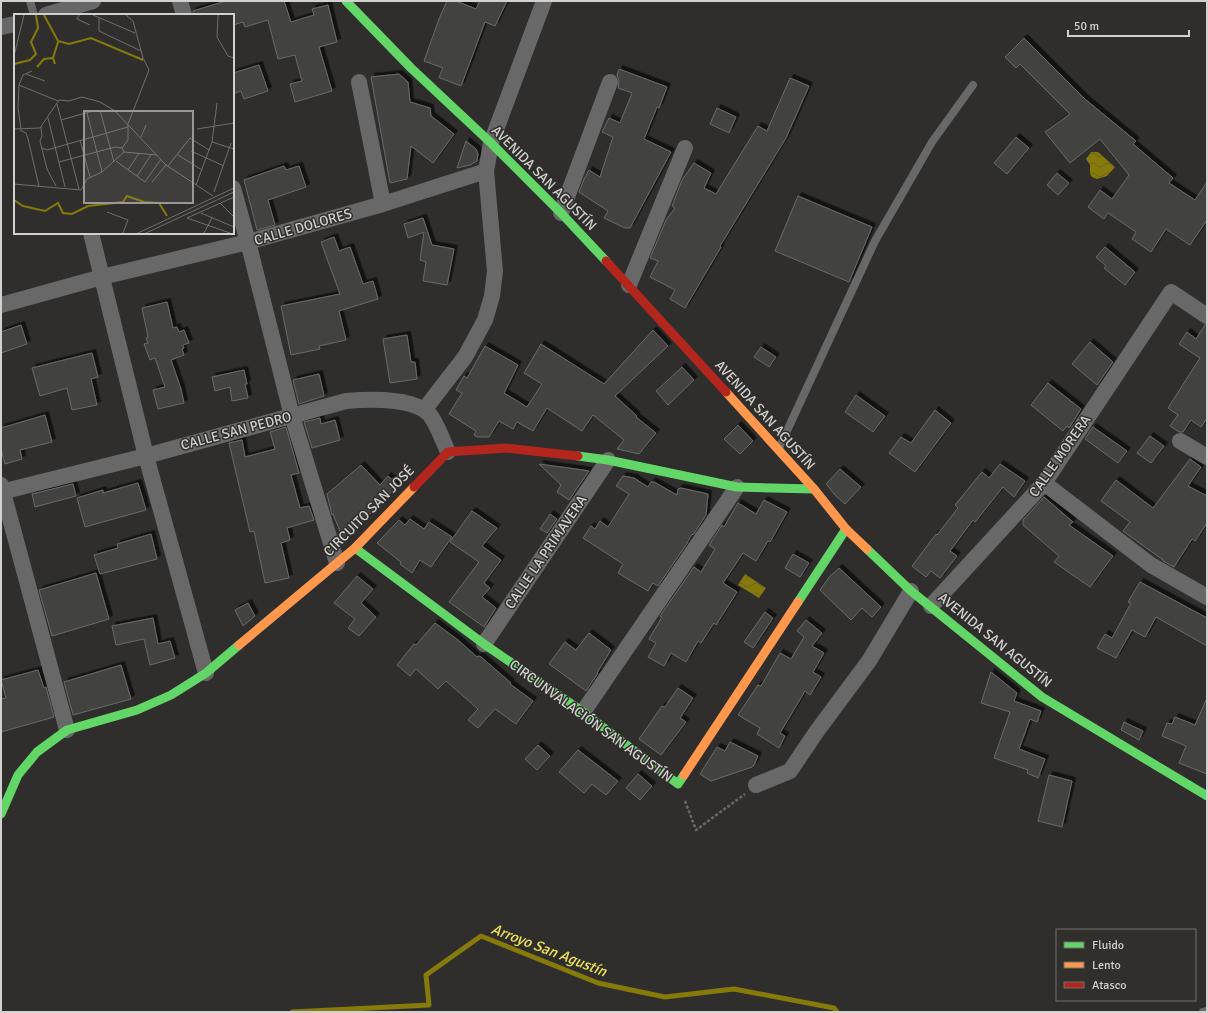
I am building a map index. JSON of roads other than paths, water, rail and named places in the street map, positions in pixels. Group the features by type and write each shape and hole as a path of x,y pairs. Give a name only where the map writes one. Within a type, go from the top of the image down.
{"street":[{"path":"49,14 93,1"},
{"path":"180,1 184,14"},
{"name":"AVENIDA SAN AGUSTÍN","path":"346,1 411,68 491,143 561,213 629,285 814,489 846,529 911,591 1042,696 1207,796"},
{"path":"544,1 491,143 486,171 495,272 492,296 485,320 465,356 424,410 431,417 448,452 506,448 608,460 737,487 814,489"},
{"path":"1,27 14,24"},
{"path":"358,82 383,204"},
{"path":"561,213 610,82"},
{"path":"629,285 684,148"},
{"name":"CALLE DOLORES","path":"1,305 102,277 248,242 383,204 486,171"},
{"path":"234,192 292,416 336,563"},
{"path":"91,234 146,456 206,673"},
{"name":"CALLE MORERA","path":"931,606 1044,484 1171,292 1207,316"},
{"name":"CALLE SAN PEDRO","path":"2,490 146,456 346,401 370,399 408,404 424,410"},
{"path":"1180,441 1207,457"},
{"name":"CIRCUITO SAN JOSÉ","path":"1,814 18,775 37,752 67,730 137,710 171,695 206,673 355,548 448,452"},
{"name":"CALLE LA PRIMAVERA","path":"484,644 608,460"},
{"path":"1044,484 1151,565 1207,597"},
{"path":"583,712 737,487"},
{"path":"2,490 67,730"},
{"name":"CIRCUNVALACIÓN SAN AGUSTÍN","path":"355,548 484,644 583,712 678,784 846,529"},
{"path":"756,785 790,771 817,731 869,661 911,591"}],"lane":[{"path":"30,1 34,14"},
{"path":"778,451 875,241 932,142 973,85"},
{"path":"1203,1012 1207,1011"}],"water":[{"path":"1091,152 1098,152 1115,167 1107,176 1097,179 1092,177 1090,174 1090,165 1086,159"},
{"path":"745,574 766,588 759,598 738,585"}],"waterway":[{"name":"Arroyo San Agustín","path":"292,1012 429,1005 426,975 481,936 598,983 665,997 734,989 834,1008 837,1012"}]}
